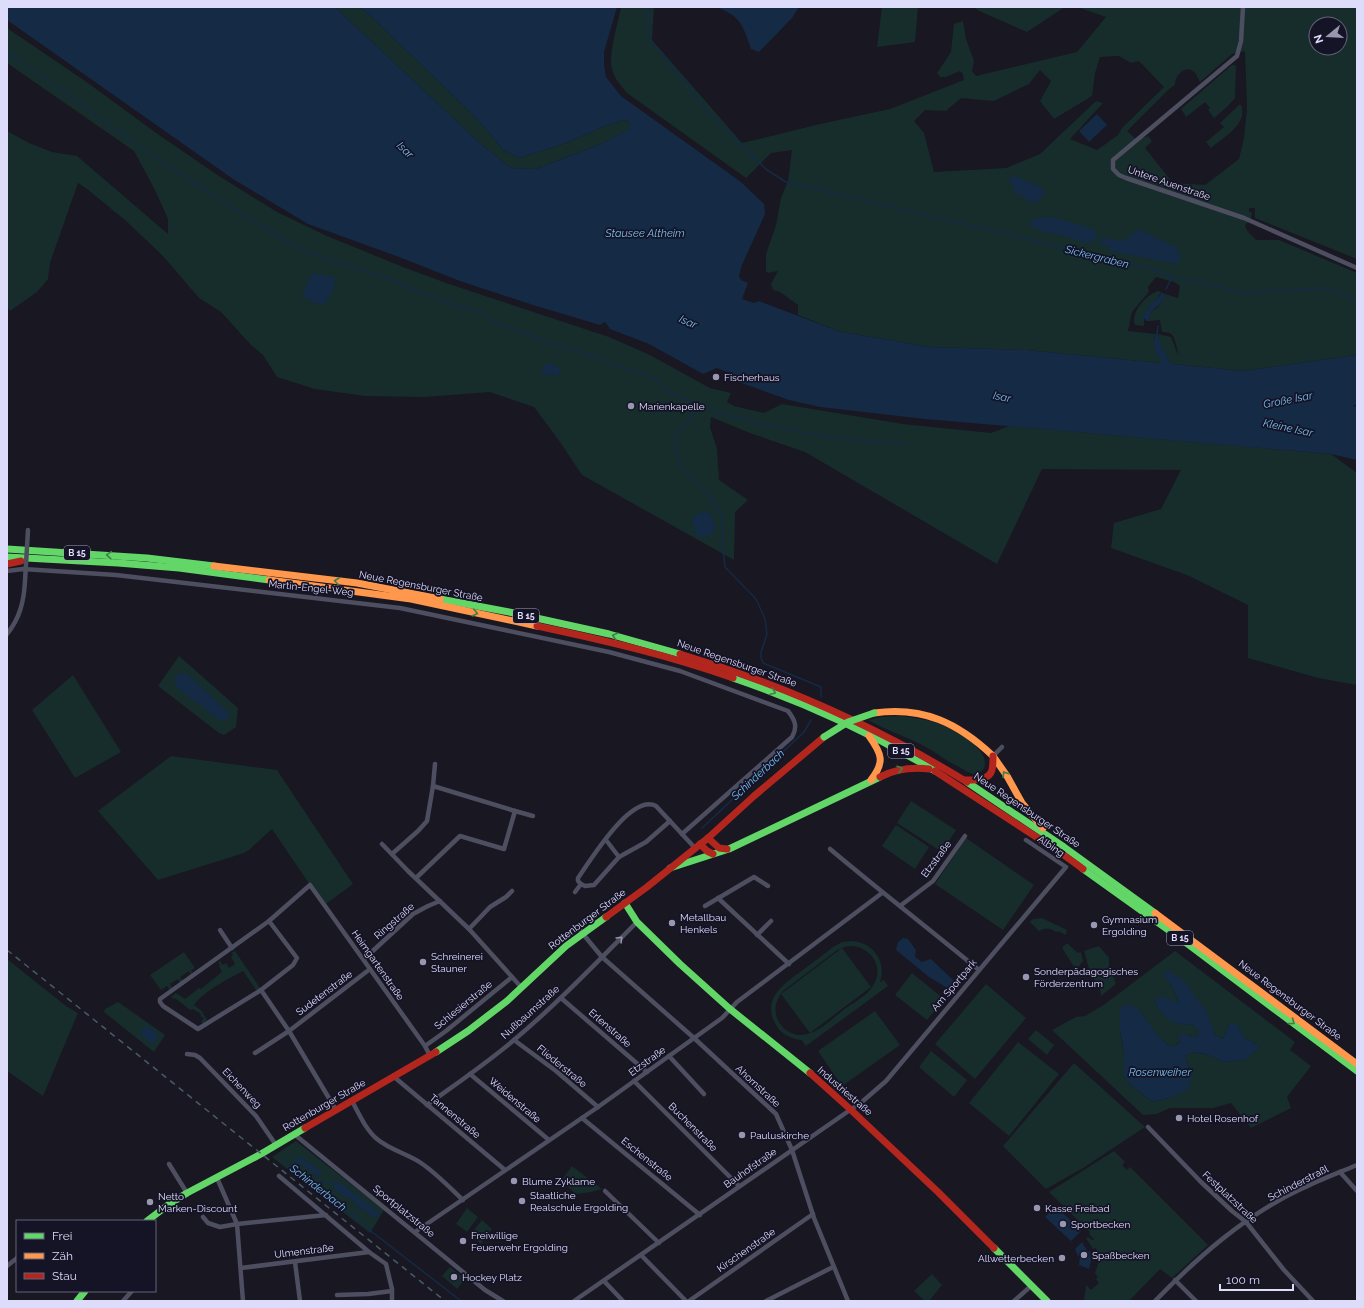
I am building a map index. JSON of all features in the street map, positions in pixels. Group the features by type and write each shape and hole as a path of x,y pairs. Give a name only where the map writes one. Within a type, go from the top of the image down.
{"main road":[{"name":"Neue Regensburger Straße","path":"7,549 148,558 357,583 509,612 609,634 709,662 783,689 887,737 963,780 1053,839 1188,937 1357,1064"},
{"name":"B 15","path":"7,557 179,568 411,599 609,641 680,660 773,692 867,734 934,770 1068,857 1185,942 1357,1072"},
{"path":"7,564 33,558"},
{"name":"Rottenburger Straße","path":"148,1220 187,1193 276,1145 430,1056 487,1017 566,946 580,931 625,903 670,868 708,838 754,796 824,737 848,722 874,713 899,710 938,719 966,734 993,756 1007,776 1022,803 1053,839"},
{"path":"867,734 879,750 881,760 878,772 869,782"},
{"path":"963,780 981,780 985,778 992,770 993,756"},
{"path":"670,868 729,849 891,772 914,766 934,770"},
{"path":"708,838 719,848 729,849"},
{"path":"697,846 714,854"},
{"name":"Industriestraße","path":"625,903 637,922 680,964 730,1009 819,1081 850,1109 938,1192 1047,1301"},
{"path":"77,1301 83,1292"}],"street":[{"name":"Untere Auenstraße","path":"1243,7 1241,41 1237,56 1113,160 1113,169 1119,175 1126,178 1244,218 1357,268"},
{"path":"7,634 20,612 23,602 28,530"},
{"name":"Martin-Engel-Weg","path":"7,571 23,569 116,575 400,608 609,652 680,671 788,711 796,724 792,737 682,834"},
{"path":"993,756 1002,747"},
{"path":"392,854 427,821 435,764"},
{"path":"433,786 534,816"},
{"path":"670,821 646,842 619,857 594,884 584,886 578,881 578,878 606,840 630,812 646,804 656,806 670,821 682,834 697,846"},
{"path":"416,878 460,836 504,849 515,811"},
{"name":"Etzstraße","path":"900,906 933,881 965,836"},
{"path":"606,840 619,857"},
{"name":"Albing","path":"1026,840 1066,868"},
{"path":"382,844 440,901 446,905 521,987"},
{"path":"830,849 882,893 979,970"},
{"name":"Am Sportpark","path":"850,1109 863,1101 886,1081 1066,868"},
{"path":"705,906 754,877 768,886"},
{"path":"576,892 581,884"},
{"name":"Heimgartenstraße","path":"269,921 310,885 425,1046 430,1056"},
{"path":"469,929 490,907 506,897 512,891"},
{"name":"Etzstraße","path":"415,1232 598,1107 722,1018 737,1002 882,893"},
{"path":"718,898 788,964"},
{"name":"Ringstraße","path":"364,960 413,914 440,901"},
{"path":"269,921 297,958 293,965 261,990 198,1029 163,1006 160,999 232,948 269,921"},
{"path":"757,935 771,921"},
{"name":"Nußbaumstraße","path":"426,1105 470,1074 514,1040 561,998 637,922"},
{"path":"220,930 232,948"},
{"name":"Ahornstraße","path":"580,931 602,957 694,1038 776,1114 792,1150 813,1214 848,1301"},
{"name":"Sudetenstraße","path":"255,1054 289,1031 370,969"},
{"name":"Schlesierstraße","path":"425,1046 446,1031 512,977"},
{"path":"261,990 289,1031 336,1110"},
{"name":"Erlenstraße","path":"561,998 647,1072"},
{"name":"Fliederstraße","path":"514,1040 556,1071 598,1107"},
{"name":"Eichenweg","path":"187,1054 196,1055 205,1063 256,1116 276,1145"},
{"path":"669,1056 704,1094"},
{"name":"Weidenstraße","path":"470,1074 549,1140"},
{"name":"Tannenstraße","path":"393,1076 505,1170"},
{"name":"Buchenstraße","path":"634,1081 739,1186"},
{"path":"352,1101 369,1131 378,1140 387,1146 407,1154 423,1164 463,1200"},
{"name":"Bauhofstraße","path":"574,1301 700,1215 850,1109"},
{"name":"Eschenstraße","path":"582,1118 700,1215"},
{"name":"Festplatzstraße","path":"1148,1127 1201,1182 1246,1222 1284,1270 1313,1301"},
{"name":"Sportplatzstraße","path":"294,1134 485,1290 503,1301"},
{"path":"170,1164 187,1193"},
{"name":"Schinderstraßl","path":"1155,1301 1210,1248 1246,1222 1300,1190 1357,1165"},
{"path":"1340,1172 1357,1191"},
{"path":"279,1176 369,1252 386,1264 392,1291 392,1301"},
{"path":"217,1178 237,1224 243,1301"},
{"path":"605,1191 659,1243"},
{"name":"Kirschenstraße","path":"688,1301 813,1214"},
{"path":"203,1217 208,1223 220,1227 326,1215"},
{"name":"Ulmenstraße","path":"241,1268 369,1252"},
{"path":"641,1255 688,1301"},
{"path":"7,1266 16,1259"},
{"path":"295,1262 300,1301"},
{"path":"766,1301 834,1267"},
{"path":"1176,1280 1196,1301"},
{"path":"604,1281 623,1301"},
{"path":"1014,1301 1031,1286"},
{"path":"337,1295 368,1294 392,1291"},
{"path":"123,1301 131,1292"}],"green space":[{"path":"335,7 360,7 472,114 503,150 519,158 566,143 605,126 625,120 629,122 631,129 601,144 536,169 511,168 482,145"},
{"path":"621,7 654,7 652,40 742,143 890,109 964,80 963,74 960,71 946,77 940,77 937,73 951,52 954,24 963,21 966,39 974,61 972,71 976,76 1077,52 1106,17 1077,7 1357,7 1357,259 1255,218 1255,208 1249,208 1249,212 1252,212 1251,218 1245,226 1248,232 1256,240 1279,240 1357,273 1357,355 1244,371 1172,364 1165,355 1159,342 1158,334 1171,337 1178,355 1173,337 1169,333 1162,332 1160,320 1149,321 1151,312 1158,307 1165,294 1178,298 1180,286 1174,282 1156,277 1148,287 1148,293 1132,312 1128,331 1156,334 1154,340 1155,350 1161,358 1161,363 1026,350 928,347 841,332 798,315 798,305 780,292 773,290 771,284 778,271 768,273 766,271 766,254 776,225 781,198 788,181 792,150 771,153 746,178 627,93 614,76 611,63 612,47","holes":["1245,51 1247,109 1244,138 1239,159 1205,185 1173,183 1145,148 1152,141 1148,136 1137,140 1127,131 1169,89 1175,85 1175,81 1179,74 1188,69 1192,70 1200,82 1232,54","1119,56 1131,63 1139,61 1164,87 1122,128 1118,135 1097,150 1070,139 1103,103 1096,101 1040,154 1006,168 934,172 924,133 914,121 925,110 946,111 961,98 994,101 1029,84 1040,70 1051,81 1040,101 1054,119 1092,96 1095,73 1100,57"]},
{"path":"882,7 918,7 915,42 877,47"},
{"path":"975,7 1065,7 1027,32 977,10"},
{"path":"7,28 88,83 159,135 219,176 277,212 327,236 403,267 449,284 609,337 648,354 710,388 731,393 727,402 734,406 764,413 782,404 903,424 991,433 1009,426 1331,454 1357,473 1357,685 1318,678 1248,658 1248,605 1187,575 1111,548 1114,523 1161,509 1181,470 1042,469 997,564 805,452 750,433 711,417 710,427 717,449 719,480 748,500 735,512 734,560 582,475 534,407 490,392 425,397 365,396 315,389 277,377 263,355 251,345 221,312 199,298 163,256 125,220 78,183 50,263 48,279 37,292 10,311 7,307 7,131 29,143 52,152 77,156 168,234 168,219 154,188 134,151 7,63"},
{"path":"1232,65 1235,65 1236,67 1235,98 1228,106 1214,118 1208,110 1210,108 1205,102 1186,117 1181,109"},
{"path":"1239,105 1241,105 1242,112 1238,124 1234,130 1211,148 1206,142 1224,127 1220,123"},
{"path":"1158,291 1163,293 1159,295 1143,320 1144,326 1135,325 1135,315 1140,305 1149,296"},
{"path":"179,656 238,708 236,727 224,735 219,733 158,686"},
{"path":"73,675 121,752 75,778 32,710"},
{"path":"901,716 922,719 942,725 960,734 982,753 985,762 984,768 977,774 969,772 923,745 868,720 881,717"},
{"path":"171,756 277,770 353,884 326,904 310,885 272,829 244,853 158,880 98,811"},
{"path":"911,801 956,830 942,852 897,823"},
{"path":"896,825 929,847 915,869 882,846"},
{"path":"966,838 1034,885 1003,930 935,884"},
{"path":"1042,918 1067,930 1066,935 1050,929 1039,931 1030,922 1033,919"},
{"path":"842,942 859,942 872,949 880,960 882,967 880,982 884,980 888,986 806,1046 802,1040 786,1035 777,1027 772,1014 771,1005 778,991 790,979","holes":["853,946 870,954 876,965 877,978 872,988 862,997 813,1032 798,1035 783,1028 776,1016 777,1001 783,991 836,951 844,947"]},
{"path":"1067,943 1078,953 1081,952 1083,961 1076,970 1062,948"},
{"path":"1099,946 1109,958 1109,966 1116,984 1101,996 1099,983 1096,983 1090,972 1084,951"},
{"path":"842,948 871,987 810,1033 781,994"},
{"path":"235,951 260,988 256,990 243,971 217,986 204,995 194,1005 202,1011 207,1020 203,1023 201,1022 204,1018 200,1016 201,1014 193,1009 190,1010 175,998 174,999 171,997 176,993 185,999 199,988 201,989 222,972 218,962 220,961 223,965 226,963 229,968 235,964 231,957 233,955 231,953"},
{"path":"1175,951 1295,1042 1290,1050 1311,1066 1287,1097 1291,1108 1251,1128 1231,1103 1213,1108 1170,1108 1157,1114 1143,1115 1052,1030 1076,1017 1085,1016 1105,1004","holes":["1167,979 1210,1023 1215,1034 1223,1039 1229,1024 1244,1037 1260,1047 1243,1060 1223,1062 1209,1055 1194,1052 1185,1056 1192,1077 1172,1097 1153,1102 1132,1086 1124,1076 1124,1054 1120,1030 1142,1014 1159,1038 1173,1047 1188,1035 1196,1037 1199,1034 1199,1031 1192,1025 1185,1025 1168,1018 1157,1005 1154,999 1179,1003"]},
{"path":"184,952 195,968 191,970 193,974 191,975 189,971 180,977 183,981 181,983 178,979 170,984 172,988 170,990 167,986 161,990 150,975"},
{"path":"7,959 66,1006 78,1013 43,1096 7,1071"},
{"path":"912,973 944,999 927,1020 895,995"},
{"path":"986,984 1026,1018 975,1079 935,1044"},
{"path":"118,1002 165,1035 154,1052 104,1012 105,1009"},
{"path":"875,1011 900,1045 842,1086 818,1051"},
{"path":"1036,1030 1054,1045 1047,1055 1028,1039"},
{"path":"1018,1042 1059,1074 1009,1136 969,1103"},
{"path":"931,1051 967,1080 954,1097 919,1067"},
{"path":"1074,1063 1145,1127 1083,1168 1046,1189 1003,1146"},
{"path":"296,1141 384,1210 370,1233 272,1157"},
{"path":"1114,1151 1125,1162 1122,1165 1127,1170 1130,1167 1208,1245 1172,1278 1160,1269 1129,1301 1084,1301 1086,1285 1091,1290 1099,1283 1096,1279 1098,1277 1095,1273 1100,1258 1096,1248 1093,1249 1086,1238 1088,1237 1092,1240 1094,1239 1089,1234 1090,1232 1049,1192"},
{"path":"572,1166 602,1189 576,1194 561,1181"},
{"path":"467,1208 478,1217 467,1232 456,1224"},
{"path":"482,1220 492,1229 481,1244 470,1235"},
{"name":"Hockey Platz","path":"450,1267 465,1279 457,1289 442,1276"},
{"path":"932,1274 942,1285 929,1301 925,1301 914,1291"}],"water":[{"name":"Stausee Altheim","path":"7,7 335,7 482,145 511,168 536,169 601,144 630,129 629,122 625,120 605,126 566,143 519,158 503,150 472,114 360,7 617,7 604,52 606,77 621,96 741,182 764,204 765,214 742,265 739,276 741,280 748,283 742,299 754,303 759,301 841,332 928,347 1026,350 1161,363 1161,358 1155,353 1154,348 1154,338 1156,334 1158,334 1162,348 1172,364 1244,371 1357,355 1357,404 1353,406 1357,407 1357,460 1331,454 925,419 820,407 789,400 730,379 727,372 717,368 703,374 649,344 610,329 605,322 600,325 460,281 308,224 233,179 7,20"},
{"path":"716,7 799,7 792,18 759,52 751,49 746,34 736,18 724,10"},
{"path":"1097,114 1107,125 1089,142 1079,131"},
{"path":"1015,176 1043,188 1044,194 1036,204 1015,193 1009,178"},
{"path":"1053,217 1093,229 1097,236 1093,242 1086,243 1058,234 1043,232 1028,224 1038,218"},
{"path":"1137,229 1176,247 1181,258 1177,264 1110,251 1108,246 1099,245 1103,237 1114,240 1122,240 1129,237"},
{"path":"312,273 335,277 333,291 324,305 312,302 302,296"},
{"path":"1163,293 1165,294 1163,300 1151,312 1149,321 1146,321 1145,318 1144,320 1141,320 1151,305"},
{"path":"544,364 552,364 561,369 558,376 541,373"},
{"path":"706,511 713,519 715,524 713,532 705,537 699,537 694,528 693,517"},
{"path":"186,673 228,712 228,719 221,721 176,687 175,676"},
{"path":"903,938 908,939 916,950 915,957 922,962 931,959 954,981 949,989 929,977 896,950 898,942"},
{"name":"Rosenweiher","path":"1169,971 1184,981 1206,1011 1215,1034 1223,1039 1229,1024 1237,1024 1244,1037 1260,1047 1244,1060 1223,1062 1209,1055 1194,1052 1185,1056 1192,1077 1188,1089 1172,1097 1153,1102 1132,1086 1124,1076 1124,1054 1120,1030 1120,1008 1130,1004 1135,1007 1159,1037 1173,1047 1180,1042 1179,1033 1196,1037 1199,1034 1199,1031 1192,1025 1179,1024 1168,1019 1160,1011 1154,999 1164,997 1179,1003 1170,984 1162,975"},
{"path":"146,1026 157,1033 158,1037 153,1043 151,1043 140,1033"},
{"path":"300,1157 323,1172 316,1175 301,1164 294,1162 294,1159"},
{"path":"339,1182 379,1212 378,1216 375,1218 358,1206 352,1199 343,1196 334,1189 333,1183"},
{"name":"Sportbecken","path":"1056,1206 1081,1231 1071,1241 1045,1217"},
{"name":"Spaßbecken","path":"1082,1242 1088,1252 1090,1251 1091,1261 1089,1269 1079,1265 1080,1256 1078,1256 1075,1249"}],"waterway":[{"name":"Sickergraben","path":"648,7 649,38 714,119 767,170 786,182 1154,269 1170,276 1245,293 1321,288 1339,293 1357,302"},
{"path":"7,52 172,169 289,243 307,252 334,262 376,274 445,302 481,313 496,323 541,340 593,356 618,367 639,372 654,378 663,388 682,398 724,414 804,433 854,440 906,444"},
{"path":"1166,289 1170,281 1170,276"},
{"path":"1157,334 1158,326"},
{"name":"Schinderbach","path":"700,405 675,437 676,453 682,468 707,492 720,513 725,567 756,599 765,619 767,634 761,652 763,663 821,687 821,697"},
{"name":"Schinderbach","path":"702,828 804,732 811,720"},
{"name":"Schinderbach","path":"282,1160 354,1217"},
{"path":"316,1175 322,1183 333,1183"},
{"path":"358,1206 354,1217 358,1221 461,1301"}],"railway":[{"path":"7,950 445,1301"}],"traffic: fast":[{"path":"7,549 147,558 214,566"},
{"path":"7,557 179,568 269,580"},
{"path":"440,599 509,612 609,634 680,654"},
{"path":"733,678 785,697 836,719 911,757 935,771"},
{"path":"824,737 848,722 874,713"},
{"path":"670,868 729,849 880,777"},
{"path":"967,782 1064,847 1155,913"},
{"path":"1083,869 1185,942 1357,1071"},
{"path":"625,903 637,922 680,964 730,1009 810,1073"},
{"path":"436,1052 468,1031 507,1001 566,946 606,917"},
{"path":"148,1220 187,1193 261,1154 305,1128"},
{"path":"994,1248 1047,1301"},
{"path":"77,1301 84,1292"}],"traffic: slow":[{"path":"214,566 357,583 440,599"},
{"path":"269,580 411,599 537,626"},
{"path":"874,713 892,711 908,712 939,720 967,734 993,756"},
{"path":"869,736 877,748 880,758 878,768 871,780"},
{"path":"993,756 1007,776 1022,803 1043,828"},
{"path":"1155,913 1357,1064"}],"traffic: jam":[{"path":"7,564 21,561"},
{"path":"537,626 635,649 684,662 733,678"},
{"path":"680,654 755,679 828,709 898,743 967,782"},
{"path":"606,917 647,887 708,838 754,796 824,737"},
{"path":"965,780 981,779 988,776 992,770 993,756"},
{"path":"880,777 904,769 929,769"},
{"path":"935,771 1083,869"},
{"path":"708,838 719,848 727,849"},
{"path":"700,844 707,851 713,854"},
{"path":"305,1128 436,1052"},
{"path":"810,1073 938,1192 994,1248"}],"place":[{"name":"Fischerhaus","path":"716,377"},
{"name":"Marienkapelle","path":"631,406"},
{"name":"Metallbau Henkels","path":"672,923"},
{"name":"Gymnasium Ergolding","path":"1094,925"},
{"name":"Schreinerei Stauner","path":"423,962"},
{"name":"Sonderpädagogisches Förderzentrum","path":"1026,977"},
{"name":"Hotel Rosenhof","path":"1179,1118"},
{"name":"Pauluskirche","path":"742,1135"},
{"name":"Blume Zyklame","path":"514,1181"},
{"name":"Staatliche Realschule Ergolding","path":"522,1201"},
{"name":"Netto Marken-Discount","path":"150,1202"},
{"name":"Kasse Freibad","path":"1037,1208"},
{"name":"Sportbecken","path":"1063,1224"},
{"name":"Freiwillige Feuerwehr Ergolding","path":"463,1241"},
{"name":"Spaßbecken","path":"1084,1255"},
{"name":"Allwetterbecken","path":"1062,1258"},
{"name":"Hockey Platz","path":"454,1277"}],"water label":[{"name":"Isar","path":"405,150"},
{"name":"Isar","path":"688,322"},
{"name":"Isar","path":"1002,397"},
{"name":"Große Isar","path":"1288,400"},
{"name":"Kleine Isar","path":"1288,428"}]}
